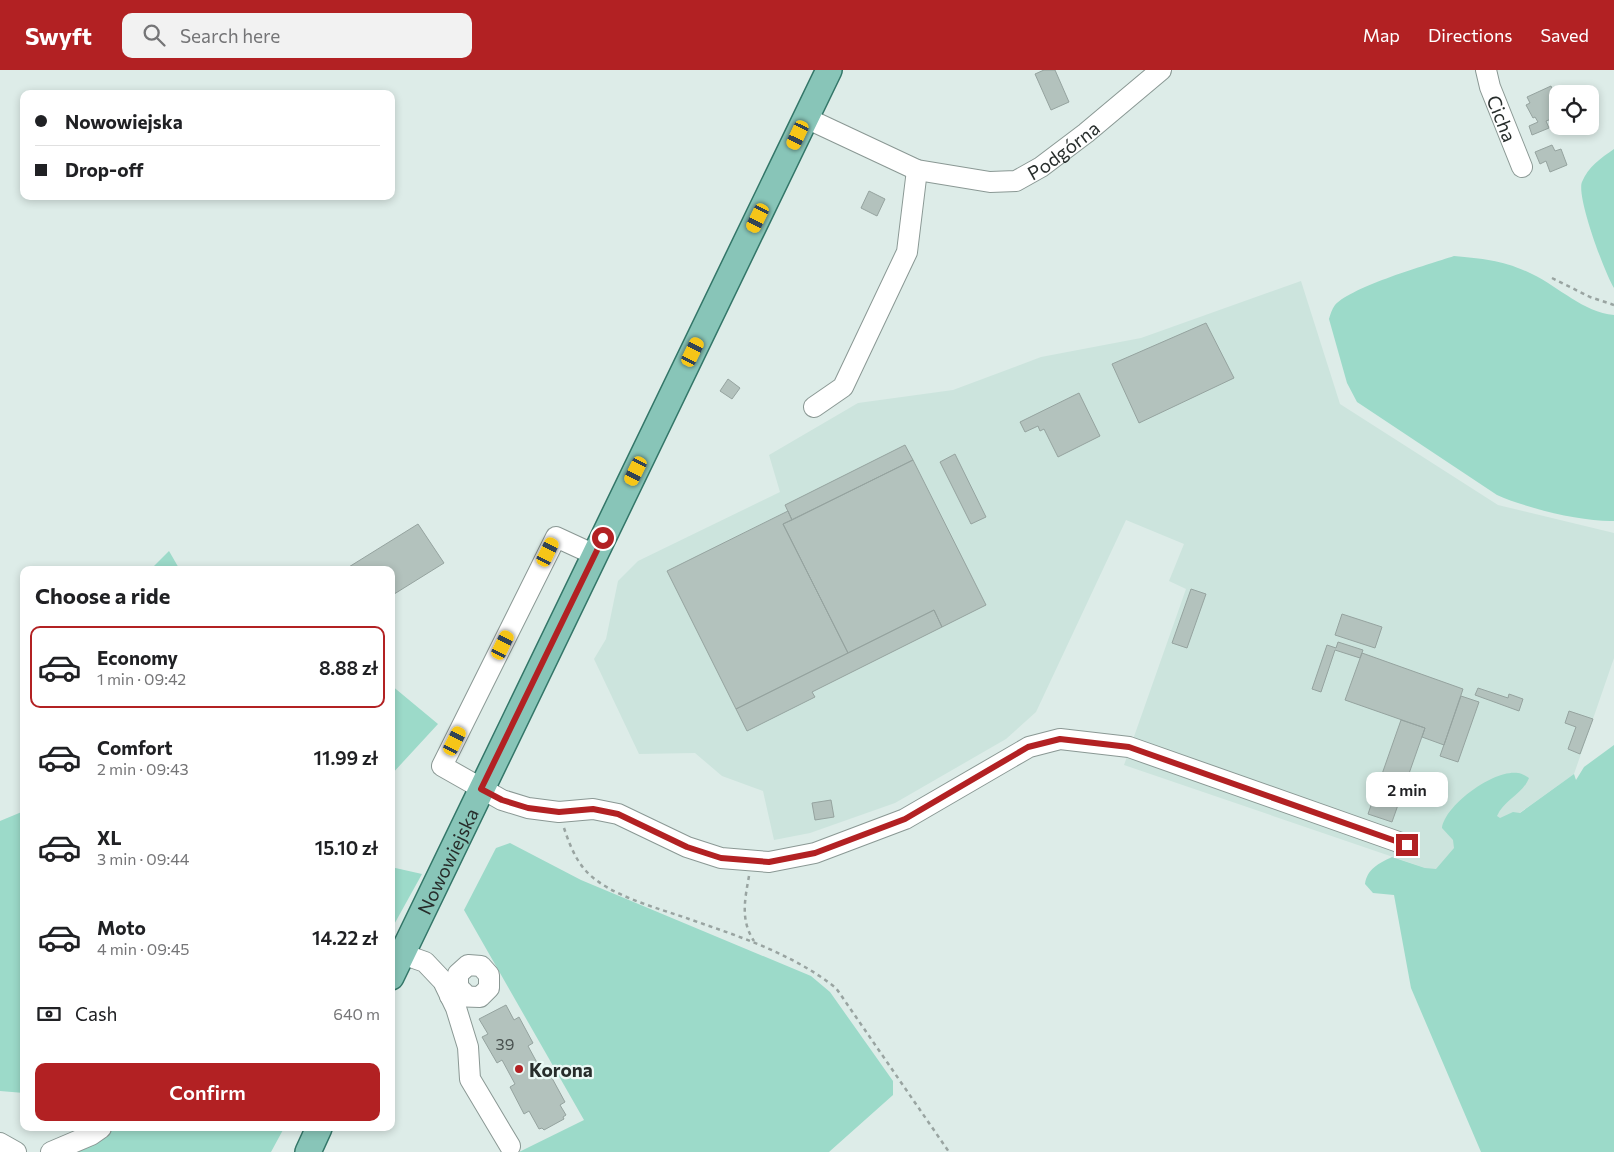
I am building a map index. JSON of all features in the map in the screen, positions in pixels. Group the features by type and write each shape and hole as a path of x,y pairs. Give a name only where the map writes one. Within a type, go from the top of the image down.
{"main road":[{"name":"Nowowiejska","path":"395,961 595,555 828,70"},
{"path":"308,1152 318,1131"}],"street":[{"name":"Podgórna","path":"806,118 917,170 990,182 1016,181 1041,167 1086,133 1161,70"},
{"name":"Cicha","path":"1486,70 1490,87 1522,167"},
{"path":"814,407 843,387 907,252 917,170"},
{"path":"595,555 556,537 442,766 502,800 528,808 559,812 593,809 618,814 687,847 721,858 769,862 815,853 905,819 1028,747 1060,739 1129,747 1407,845"},
{"path":"395,961 425,962 454,987 468,1047 470,1079 510,1146"},
{"path":"52,1152 97,1131"},
{"path":"0,1144 16,1152"}],"path":[{"path":"1552,278 1590,297 1614,305"},
{"path":"559,812 568,842 576,858 587,872 604,884 655,907 755,942 819,974 836,988 948,1152"},
{"path":"753,860 745,897 744,917 747,931 755,942"}],"shaded area":[{"path":"1301,281 1340,404 1498,505 1614,533 1614,658 1574,774 1437,872 1124,765 1186,589 1169,581 1184,544 1126,520 1036,712 1006,739 895,803 810,833 774,840 763,791 722,776 695,753 639,754 594,659 606,639 618,581 638,561 780,492 769,455 858,403 953,390 1041,357 1141,338"}],"green space":[{"path":"1614,149 1614,288 1604,268 1592,235 1581,190 1582,182 1591,167"},
{"path":"1454,256 1485,259 1512,266 1542,279 1592,309 1614,315 1614,521 1586,519 1554,513 1523,505 1497,495 1357,402 1347,383 1329,319 1335,305 1344,298 1373,284"},
{"path":"169,551 178,566 154,566"},
{"path":"395,688 438,724 395,771"},
{"path":"1614,745 1614,1152 1481,1152 1411,988 1394,895 1373,893 1365,884 1366,879 1374,867 1392,857 1425,868 1436,869 1454,848 1453,840 1442,828 1445,819 1461,799 1484,783 1508,773 1519,773 1529,778 1526,784 1500,810 1497,816 1500,818 1513,812 1520,813 1574,774 1576,780 1584,767"},
{"path":"20,813 20,1093 0,1091 0,821"},
{"path":"510,843 581,880 811,976 830,992 893,1081 893,1095 829,1152 519,1152 584,1120 464,910 496,848"},
{"path":"395,868 422,874 395,923"},
{"path":"84,1131 282,1131 271,1152 63,1152"}],"building":[{"path":"1044,70 1055,70 1069,102 1051,110 1035,74"},
{"path":"1549,87 1549,120 1546,121 1549,128 1532,135 1529,126 1538,122 1535,117 1533,118 1526,105 1530,103 1527,97"},
{"path":"1552,145 1555,151 1561,149 1567,165 1550,172 1546,161 1540,164 1535,152"},
{"path":"869,191 885,199 877,216 861,208"},
{"path":"1206,323 1234,378 1139,423 1112,364"},
{"path":"728,379 740,388 732,399 720,391"},
{"path":"1079,393 1100,436 1058,457 1044,429 1040,431 1038,426 1025,432 1020,422"},
{"path":"905,445 913,460 792,520 785,505"},
{"path":"955,454 986,517 971,524 940,462"},
{"path":"913,460 986,605 942,627 934,610 848,653 783,524"},
{"path":"788,511 792,520 783,524 848,653 736,709 667,571"},
{"path":"418,524 444,563 395,594 395,566 350,566"},
{"path":"1191,589 1206,594 1187,648 1172,643"},
{"path":"934,610 942,627 812,692 815,697 747,731 736,709"},
{"path":"1342,614 1382,627 1375,648 1335,635"},
{"path":"1338,642 1363,650 1360,658 1335,650 1321,692 1312,689 1327,645 1336,648"},
{"path":"1362,653 1463,689 1444,745 1422,737 1425,728 1345,700"},
{"path":"1478,688 1508,698 1509,694 1523,699 1519,711 1475,695"},
{"path":"1461,696 1479,702 1458,762 1440,756"},
{"path":"1569,711 1593,719 1580,754 1568,749 1576,727 1565,723"},
{"path":"1401,720 1425,728 1392,822 1368,814"},
{"path":"831,800 834,817 815,820 812,803"},
{"path":"506,1005 514,1020 519,1017 533,1043 528,1046 541,1070 546,1067 565,1102 560,1105 566,1115 563,1117 564,1119 544,1130 542,1128 539,1129 529,1111 524,1114 510,1087 515,1084 502,1060 497,1063 482,1037 488,1034 479,1019"}],"place":[{"name":"Korona","path":"519,1069"}],"route":[{"path":"603,538 481,789 502,800 528,808 559,812 593,809 618,814 687,847 721,858 769,862 815,853 905,819 1028,747 1060,739 1129,747 1407,845"}]}
